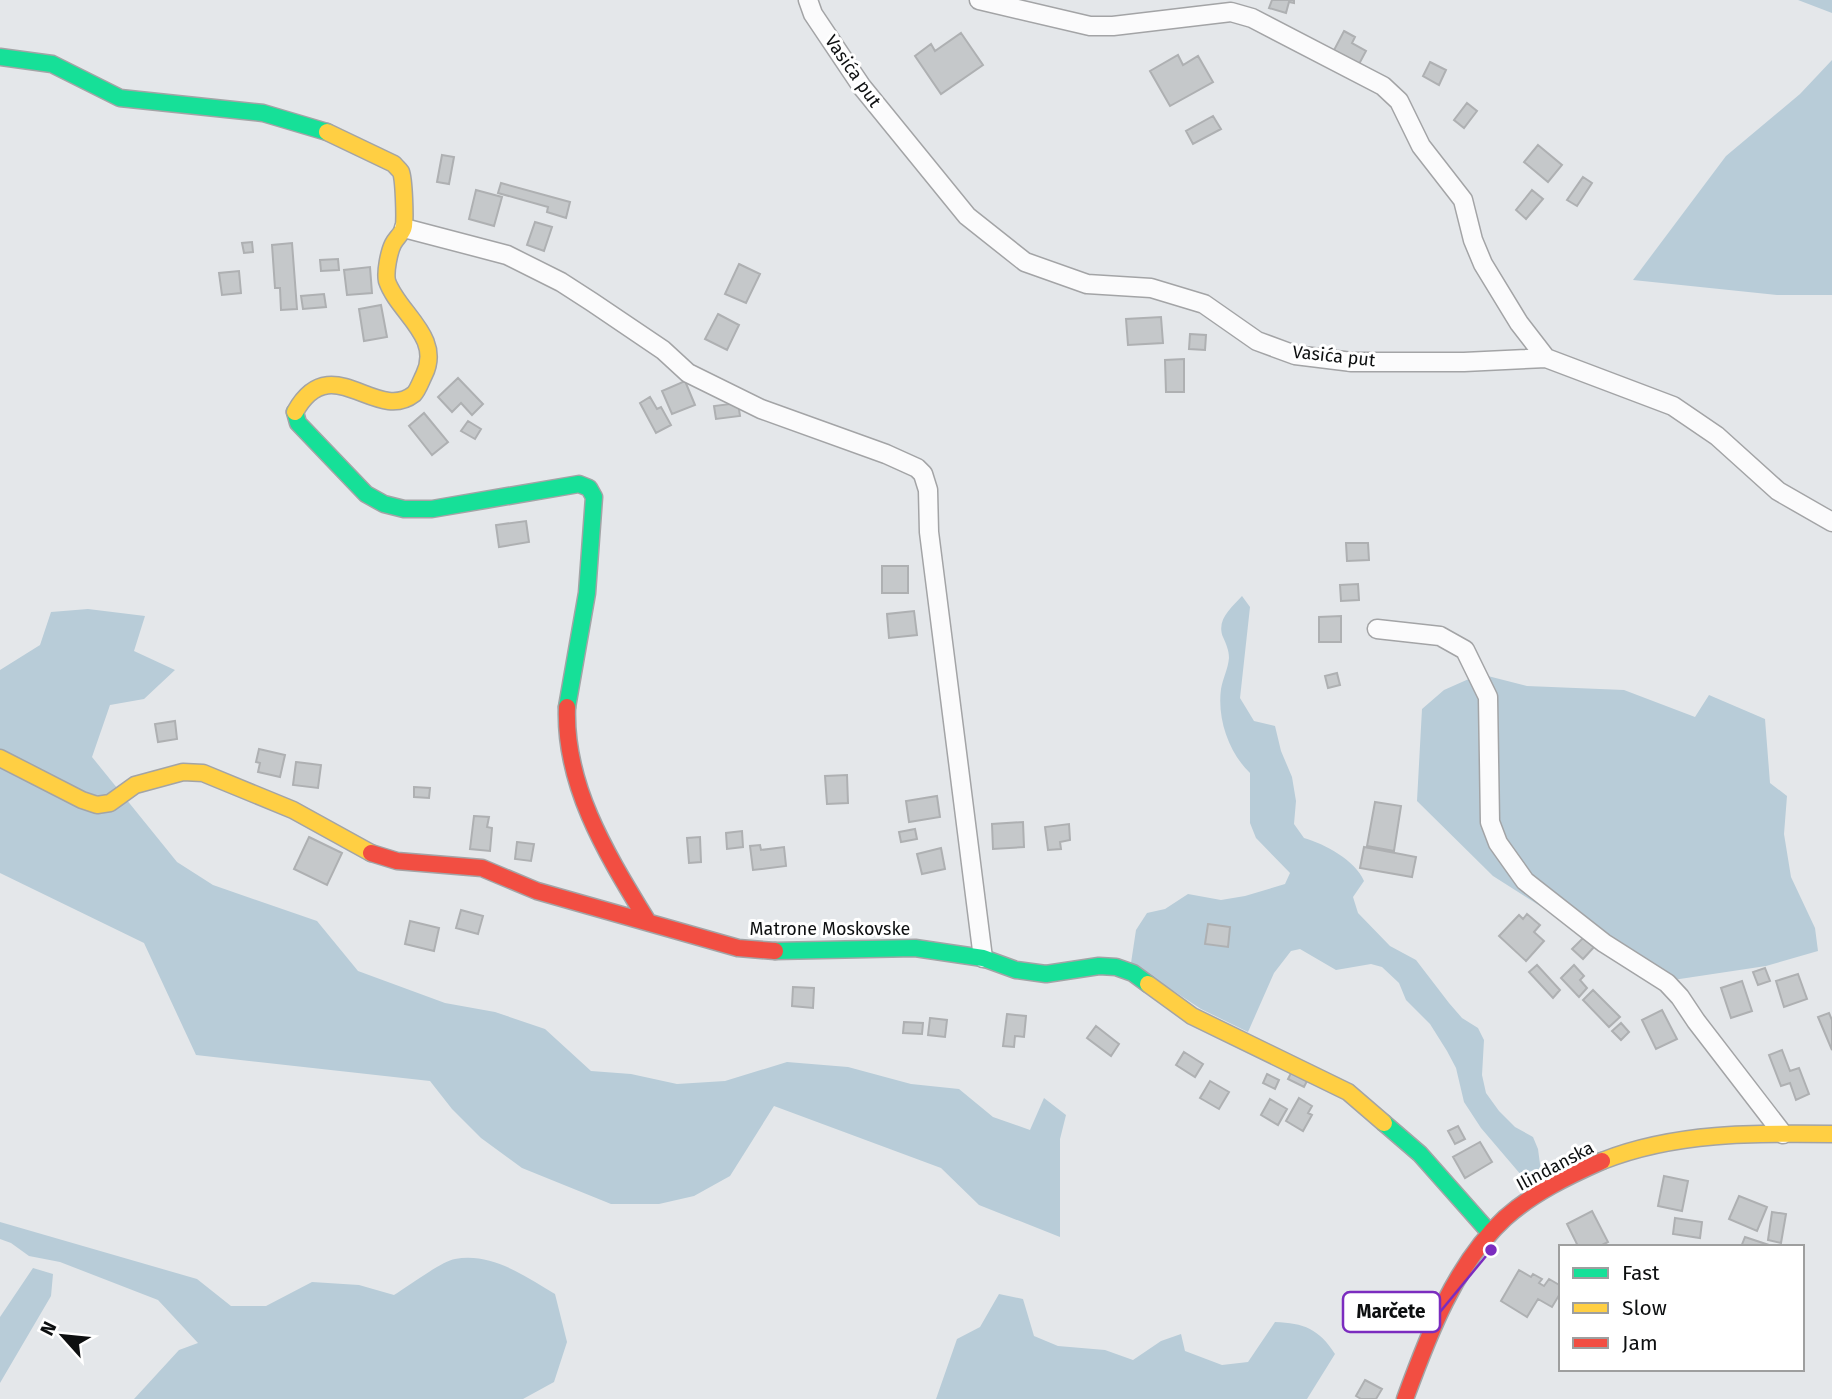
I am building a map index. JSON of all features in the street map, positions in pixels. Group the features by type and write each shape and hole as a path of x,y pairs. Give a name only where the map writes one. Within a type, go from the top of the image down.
{"street":[{"name":"Vasića put","path":"808,0 813,14 862,87 967,216 1025,262 1087,284 1151,288 1204,304 1257,341 1295,355 1364,362 1464,362 1546,358 1673,406 1717,436 1778,491 1832,522"},
{"path":"979,0 1090,26 1113,26 1231,12 1252,18 1383,86 1399,101 1421,146 1463,200 1473,240 1483,264 1518,323 1546,358"},
{"path":"0,57 52,64 121,98 263,113 336,135 394,164 401,173 404,228 391,247 386,278 426,339 429,351 427,369 420,386 415,393 400,400 343,386 325,385 300,400 295,412 298,422 366,494 384,504 432,509 579,484 589,488 594,496 587,591 567,707 567,740 577,781 595,832 648,922"},
{"path":"404,228 507,255 561,282 592,302 663,350 688,373 761,410 886,454 917,468 923,474 929,490 929,532 983,958"},
{"path":"1377,629 1440,636 1465,650 1488,697 1490,822 1497,843 1525,881 1604,943 1667,983 1783,1134"},
{"name":"Matrone Moskovske","path":"0,758 82,800 97,804 110,803 135,785 183,772 203,773 293,810 375,855 397,861 482,868 537,891 738,948 764,951 915,948 983,958 1016,970 1046,974 1099,966 1116,967 1133,973 1192,1016 1348,1092 1420,1154 1490,1233"},
{"name":"Ilindanska","path":"1405,1399 1430,1336 1472,1258 1490,1233 1534,1196 1617,1155 1673,1142 1783,1134 1832,1134"}],"shaded area":[{"path":"1798,0 1832,0 1832,13"},
{"path":"1832,60 1832,295 1777,295 1633,280 1726,156 1800,94"},
{"path":"1242,596 1250,607 1240,698 1254,721 1275,726 1281,751 1292,777 1296,801 1294,824 1304,838 1330,849 1354,866 1364,881 1353,897 1358,913 1390,946 1416,960 1462,1018 1478,1028 1484,1040 1482,1075 1486,1093 1515,1127 1533,1137 1538,1149 1542,1179 1533,1189 1481,1128 1464,1102 1456,1068 1447,1051 1430,1024 1406,1000 1399,983 1382,967 1371,964 1336,970 1300,949 1291,951 1274,973 1248,1032 1201,1009 1131,963 1136,930 1147,913 1165,909 1188,894 1221,900 1245,896 1285,884 1290,873 1256,838 1250,823 1250,773 1231,746 1221,712 1221,689 1229,658 1221,625"},
{"path":"88,609 145,616 134,651 175,670 144,699 110,705 92,757 177,862 213,885 317,921 358,971 445,1003 495,1012 545,1029 591,1071 631,1074 677,1084 725,1081 787,1062 848,1067 911,1084 959,1089 993,1117 1030,1130 1044,1098 1066,1115 1060,1139 1060,1237 979,1205 941,1168 774,1106 730,1176 694,1196 659,1204 611,1204 522,1168 481,1138 452,1109 430,1081 196,1055 144,943 0,873 0,670 40,645 51,612"},
{"path":"1480,674 1527,686 1624,690 1695,717 1709,695 1765,719 1770,783 1787,796 1784,834 1791,877 1815,928 1818,951 1766,966 1673,980 1578,930 1493,876 1417,801 1422,709 1444,690"},
{"path":"0,1222 197,1279 231,1306 266,1306 312,1282 359,1285 394,1295 449,1261 482,1259 507,1267 555,1294 567,1342 554,1382 523,1399 134,1399 179,1350 198,1343 158,1300 60,1262 29,1256 11,1243 0,1239"},
{"path":"33,1268 53,1274 51,1296 0,1383 0,1317"},
{"path":"999,1294 1023,1299 1034,1336 1058,1346 1105,1350 1133,1360 1161,1341 1181,1334 1185,1351 1222,1365 1248,1362 1275,1322 1310,1329 1329,1345 1335,1354 1307,1399 936,1399 957,1339 980,1327"}],"building":[{"path":"1272,0 1294,0 1294,3 1289,2 1286,13 1269,8"},
{"path":"1344,31 1355,37 1352,43 1366,51 1358,66 1333,52"},
{"path":"961,33 983,65 941,94 915,56 931,44 935,51"},
{"path":"1178,55 1183,65 1198,56 1213,82 1170,106 1150,71"},
{"path":"1430,62 1446,70 1439,85 1423,76"},
{"path":"1467,103 1477,111 1464,128 1454,120"},
{"path":"1213,116 1221,129 1193,144 1186,131"},
{"path":"1538,145 1562,165 1548,182 1524,162"},
{"path":"442,155 454,157 449,184 437,182"},
{"path":"1583,177 1592,183 1577,206 1567,200"},
{"path":"501,183 570,202 566,218 547,212 548,207 498,193"},
{"path":"476,190 502,197 494,226 469,219"},
{"path":"1532,190 1543,199 1526,219 1516,210"},
{"path":"535,222 552,227 544,251 527,245"},
{"path":"252,242 253,252 244,253 242,243"},
{"path":"292,243 297,309 281,310 280,288 275,288 272,245"},
{"path":"338,259 339,270 321,271 320,260"},
{"path":"739,264 760,274 746,303 725,294"},
{"path":"370,267 372,293 347,295 344,270"},
{"path":"239,271 241,293 222,295 219,273"},
{"path":"324,294 326,307 303,309 301,296"},
{"path":"381,305 387,337 364,341 359,309"},
{"path":"718,314 739,325 727,350 705,339"},
{"path":"1161,317 1163,343 1128,345 1126,319"},
{"path":"1190,334 1206,335 1205,350 1189,349"},
{"path":"1184,359 1184,392 1166,392 1165,360"},
{"path":"458,378 483,404 472,415 461,403 452,412 438,397"},
{"path":"685,381 695,405 672,414 662,391"},
{"path":"650,397 657,409 661,407 671,425 656,433 640,403"},
{"path":"738,403 740,416 716,419 714,406"},
{"path":"424,413 448,442 432,455 409,426"},
{"path":"468,421 481,429 475,439 461,431"},
{"path":"526,521 529,542 499,547 496,525"},
{"path":"1346,543 1368,543 1369,560 1347,561"},
{"path":"882,566 908,566 908,593 882,593"},
{"path":"1358,584 1359,600 1341,601 1340,585"},
{"path":"914,611 917,635 889,638 887,614"},
{"path":"1341,616 1341,642 1319,642 1319,617"},
{"path":"1337,673 1340,685 1328,688 1325,676"},
{"path":"175,721 177,739 158,742 155,724"},
{"path":"259,749 285,755 280,777 258,772 260,763 256,762"},
{"path":"296,762 321,765 318,788 293,785"},
{"path":"847,775 848,803 827,804 825,776"},
{"path":"414,787 430,788 429,798 414,797"},
{"path":"937,796 940,817 909,822 906,801"},
{"path":"1375,802 1401,806 1394,851 1367,846"},
{"path":"474,816 489,817 487,827 492,828 490,851 470,849"},
{"path":"1023,822 1024,847 993,849 992,824"},
{"path":"1069,824 1070,840 1060,842 1061,849 1048,850 1045,827"},
{"path":"915,829 917,839 901,842 899,832"},
{"path":"742,831 743,847 727,849 726,833"},
{"path":"309,837 342,853 327,885 294,869"},
{"path":"700,837 701,862 689,863 687,838"},
{"path":"517,842 534,844 531,861 515,859"},
{"path":"760,845 761,850 784,847 786,866 753,870 750,846"},
{"path":"1364,847 1416,857 1412,877 1360,868"},
{"path":"941,848 945,869 922,874 917,854"},
{"path":"461,910 483,916 478,934 456,928"},
{"path":"1527,914 1540,925 1534,932 1544,941 1526,961 1499,936 1519,915 1523,919"},
{"path":"410,921 439,928 434,951 405,944"},
{"path":"1208,924 1230,927 1228,947 1205,944"},
{"path":"1583,938 1594,947 1583,959 1572,949"},
{"path":"1537,965 1560,990 1553,998 1529,972"},
{"path":"1574,965 1584,976 1580,980 1587,988 1579,997 1561,978"},
{"path":"1765,968 1770,981 1758,985 1753,972"},
{"path":"1798,974 1807,999 1784,1007 1776,981"},
{"path":"1742,981 1752,1011 1731,1018 1721,988"},
{"path":"793,987 814,988 813,1008 792,1006"},
{"path":"1593,990 1620,1017 1609,1027 1583,1000"},
{"path":"1662,1010 1677,1039 1656,1049 1642,1020"},
{"path":"1829,1013 1832,1020 1832,1050 1818,1017"},
{"path":"1007,1014 1026,1016 1024,1037 1015,1036 1014,1047 1003,1046"},
{"path":"930,1018 947,1020 945,1037 928,1035"},
{"path":"904,1022 923,1023 922,1034 903,1033"},
{"path":"1621,1023 1629,1032 1621,1040 1612,1031"},
{"path":"1096,1026 1119,1044 1111,1056 1087,1038"},
{"path":"1782,1050 1790,1071 1799,1068 1809,1094 1796,1100 1790,1083 1781,1086 1769,1055"},
{"path":"1184,1052 1203,1064 1195,1077 1176,1065"},
{"path":"1291,1073 1307,1081 1304,1087 1288,1079"},
{"path":"1267,1074 1279,1080 1275,1089 1263,1083"},
{"path":"1210,1081 1229,1092 1219,1109 1200,1098"},
{"path":"1299,1098 1312,1106 1308,1113 1312,1115 1303,1131 1286,1121"},
{"path":"1270,1099 1287,1109 1278,1125 1261,1115"},
{"path":"1458,1126 1465,1139 1455,1144 1448,1131"},
{"path":"1480,1142 1492,1162 1465,1178 1453,1157"},
{"path":"1664,1176 1688,1181 1682,1211 1658,1206"},
{"path":"1739,1196 1767,1207 1757,1231 1729,1219"},
{"path":"1592,1211 1608,1242 1602,1245 1575,1245 1567,1224"},
{"path":"1772,1212 1786,1214 1781,1243 1768,1240"},
{"path":"1675,1218 1702,1222 1700,1238 1673,1234"},
{"path":"1745,1237 1769,1245 1742,1245"},
{"path":"1519,1270 1531,1277 1533,1274 1542,1279 1539,1283 1544,1286 1549,1279 1559,1285 1559,1295 1552,1307 1538,1299 1527,1317 1501,1301"},
{"path":"1365,1380 1382,1389 1376,1399 1361,1399 1356,1396"}],"traffic: fast":[{"path":"0,57 52,64 120,98 263,113 327,132"},
{"path":"295,412 298,423 366,494 384,504 404,509 432,509 579,484 589,488 594,497 587,593 567,707"},
{"path":"775,951 915,948 983,958 1016,970 1046,974 1099,966 1116,967 1133,973 1148,984"},
{"path":"1384,1123 1420,1154 1490,1233"}],"traffic: slow":[{"path":"295,412 309,394 323,386 338,386 384,400 399,401 414,394 428,361 424,337 387,281 390,252 404,226 401,172 394,164 327,132"},
{"path":"0,758 97,805 110,803 135,785 183,772 203,773 293,810 371,853"},
{"path":"1148,984 1192,1016 1348,1092 1384,1123"},
{"path":"1602,1161 1630,1151 1686,1139 1744,1134 1832,1134"}],"traffic: jam":[{"path":"567,707 573,765 591,820 648,922"},
{"path":"371,853 397,861 482,868 537,891 738,948 775,951"},
{"path":"1405,1399 1445,1302 1457,1279 1487,1236 1505,1218 1539,1193 1602,1161"}],"place":[{"name":"Marčete","path":"1491,1250"}]}
